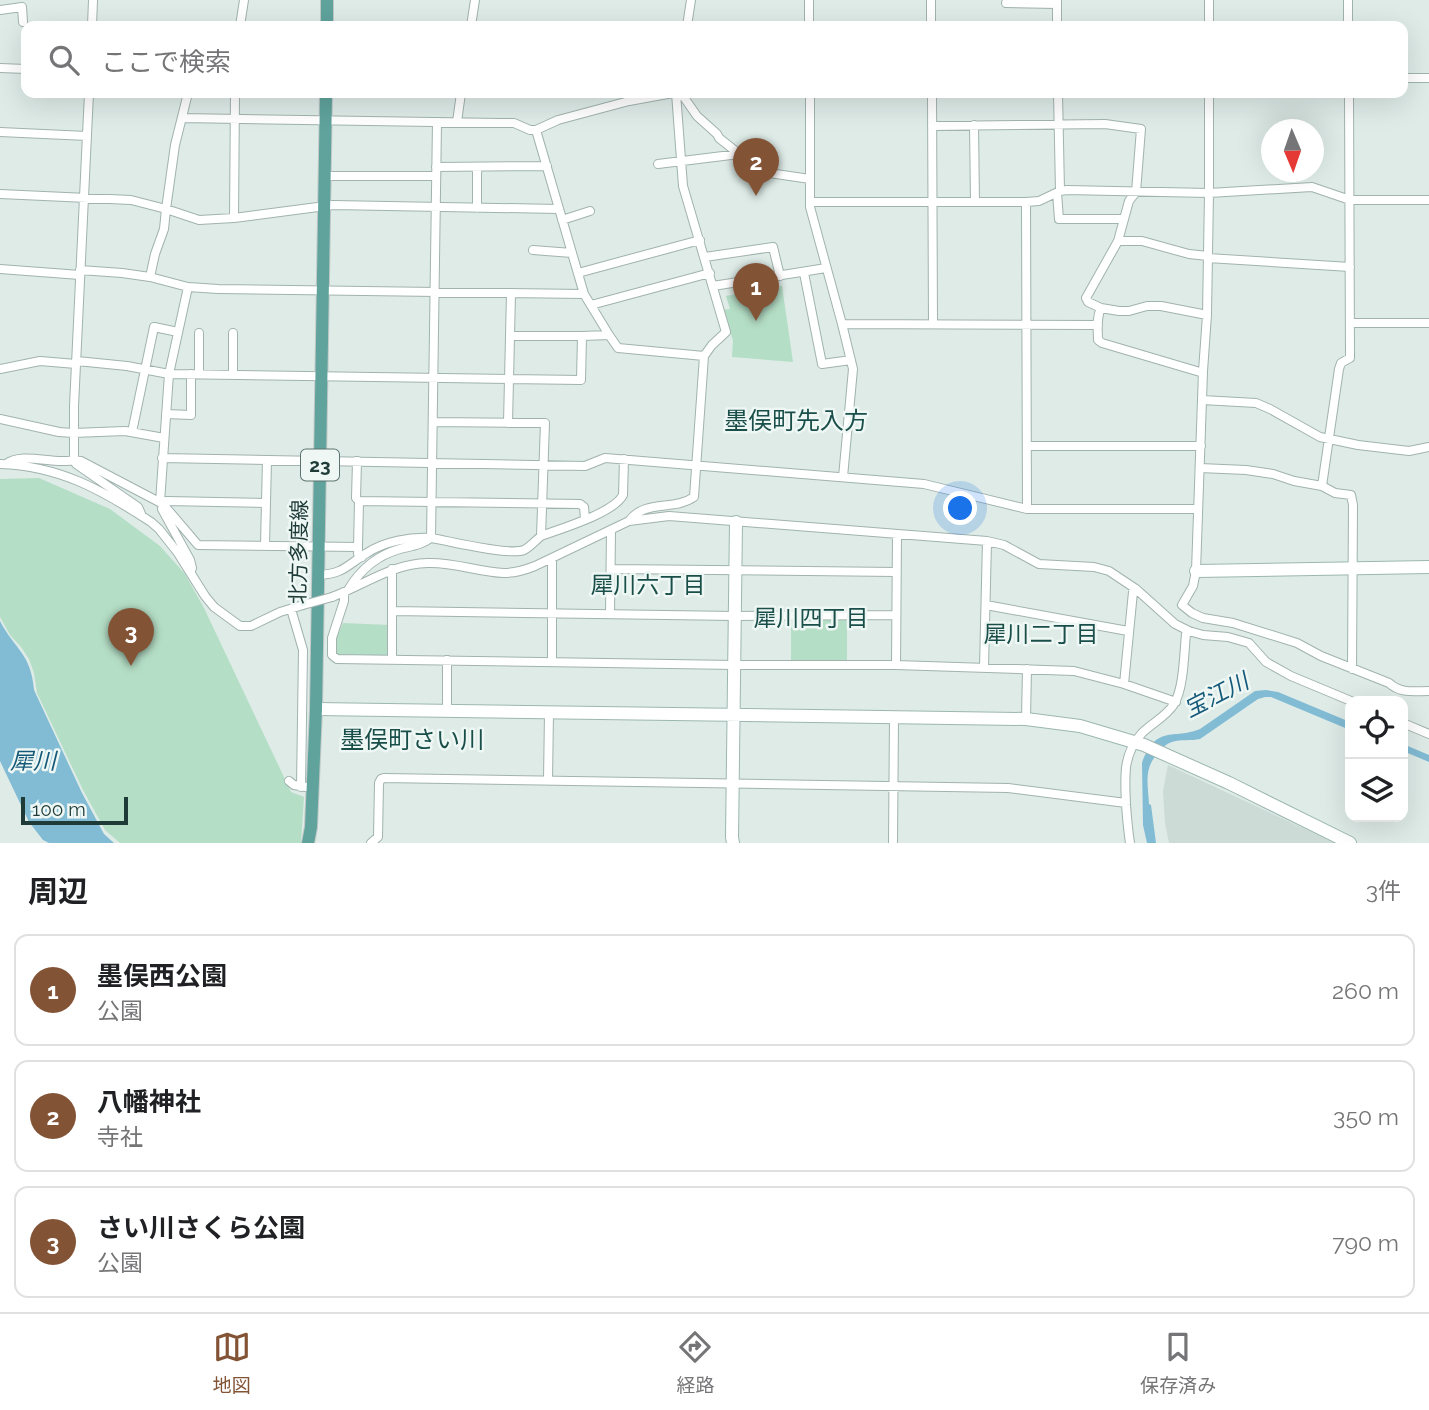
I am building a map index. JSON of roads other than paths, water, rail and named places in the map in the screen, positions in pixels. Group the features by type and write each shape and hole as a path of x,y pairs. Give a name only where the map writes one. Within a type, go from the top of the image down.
{"main road":[{"path":"327,0 327,21"},
{"name":"北方多度線","path":"309,840 307,788 316,709 326,98"}],"street":[{"path":"92,21 93,0"},
{"path":"241,21 244,0"},
{"path":"472,21 475,0"},
{"path":"688,21 691,0"},
{"path":"808,0 809,21"},
{"path":"931,0 931,21"},
{"path":"1209,0 1209,21"},
{"path":"1348,0 1348,21"},
{"path":"1006,3 1057,2 1057,21"},
{"path":"0,10 22,7 23,21"},
{"path":"0,68 21,69"},
{"path":"1408,78 1429,78"},
{"path":"89,98 74,460 138,507 142,516"},
{"path":"150,277 164,229 175,145 187,98"},
{"path":"234,98 234,218"},
{"path":"457,122 460,98"},
{"path":"182,118 457,122 514,124 536,130 558,120 647,98"},
{"path":"3,464 70,477 91,485 151,522 165,537 214,607 240,626 251,626 291,609 332,597 392,569 410,564 431,562 504,573 519,571 536,566 611,531 643,509 691,499 694,497 704,356 726,332 682,186 676,98"},
{"path":"681,98 719,138 762,172 810,179"},
{"path":"810,98 810,202 853,369 843,477"},
{"path":"932,98 933,324"},
{"path":"1058,98 1059,219 1124,219"},
{"path":"1209,98 1207,315 1196,572 1194,586 1182,605 1203,618 1233,623 1297,643 1321,656 1389,683 1396,690 1429,691"},
{"path":"1322,486 1339,369 1341,363 1350,358 1349,98"},
{"path":"431,538 437,122"},
{"path":"932,126 1105,124 1141,129 1136,192 1129,201 1118,241 1086,298 1088,302 1101,308 1119,311 1161,306 1207,315"},
{"path":"974,125 975,202"},
{"path":"536,130 584,294 618,348 704,356"},
{"path":"0,132 87,136"},
{"path":"658,164 739,154"},
{"path":"324,176 436,172 477,167 547,166"},
{"path":"477,167 477,208"},
{"path":"810,202 1026,202 1039,201 1058,192 1209,193 1312,187 1350,200 1429,200"},
{"path":"0,194 131,200 195,220 234,218 324,206 558,209"},
{"path":"1026,202 1027,509"},
{"path":"562,220 590,211"},
{"path":"578,273 700,240"},
{"path":"1118,241 1142,242 1208,257 1350,267"},
{"path":"705,257 773,247 780,276"},
{"path":"533,250 572,253"},
{"path":"713,286 826,268"},
{"path":"0,269 122,273 188,287 218,289 584,294"},
{"path":"804,272 822,365 851,360"},
{"path":"591,305 710,273"},
{"path":"188,287 169,374 161,503 165,517 190,560 190,573"},
{"path":"508,423 511,293"},
{"path":"1101,308 1098,340 1102,343 1203,371"},
{"path":"1350,323 1429,323"},
{"path":"842,324 1098,325"},
{"path":"132,432 154,327 178,332"},
{"path":"166,415 191,415 199,332"},
{"path":"233,333 233,374"},
{"path":"511,336 609,335"},
{"path":"0,369 40,361 127,366 169,374 581,380 582,336"},
{"path":"1202,400 1256,403 1320,437 1329,439 1409,451 1429,447"},
{"path":"0,419 59,432 132,432 164,438"},
{"path":"433,422 545,423 541,536"},
{"path":"1027,446 1201,446"},
{"path":"162,458 585,466 605,458 923,484 1027,509 1198,509"},
{"path":"3,464 11,460 26,459 81,461 161,503 198,545 358,547"},
{"path":"318,575 329,575 346,569 368,552 394,541 417,537 508,552 523,550 541,536 604,512 621,500 624,459"},
{"path":"265,545 267,460"},
{"path":"357,461 358,554 362,557"},
{"path":"1200,468 1273,474 1322,486 1335,494 1351,495 1352,669"},
{"path":"359,501 580,504 584,507 585,519"},
{"path":"161,503 266,503"},
{"path":"629,521 669,516 987,541 1004,545 1039,564 1094,567 1109,571 1136,589 1175,624 1203,635 1236,638 1250,643 1266,662 1274,667 1345,698"},
{"path":"733,843 736,522"},
{"path":"610,614 611,531"},
{"path":"896,665 897,535"},
{"path":"431,538 422,544 380,557 354,579 346,591 332,638 332,654 337,659 896,665 1074,671 1124,684 1175,702"},
{"path":"984,667 987,541"},
{"path":"552,559 552,662"},
{"path":"1196,572 1429,567"},
{"path":"392,569 392,659"},
{"path":"611,569 896,572"},
{"path":"1124,684 1128,631 1133,592 1136,589"},
{"path":"986,605 1128,631"},
{"path":"289,781 307,788 303,650 291,609"},
{"path":"393,611 735,616 896,615"},
{"path":"1130,843 1124,777 1127,761 1153,722 1166,714 1175,702 1182,677 1186,634 1189,631"},
{"path":"447,660 447,712"},
{"path":"1026,719 1027,669"},
{"path":"316,709 1026,719 1080,726 1139,744 1229,783 1350,843"},
{"path":"548,780 549,713"},
{"path":"893,843 894,718"},
{"path":"1408,725 1429,734"},
{"path":"371,843 378,837 379,783 384,778 1008,788 1126,803"}],"water":[{"name":"犀川","path":"0,621 30,668 34,690 82,793 104,834 114,843 49,843 43,840 29,822 0,761"},
{"name":"宝江川","path":"1255,691 1278,692 1345,720 1345,728 1271,697 1265,697 1258,699 1200,739 1168,744 1154,758 1149,770 1149,804 1156,843 1147,843 1143,825 1142,763 1147,751 1153,743 1166,735 1200,729"},
{"path":"1408,746 1429,755 1429,762 1408,753"}],"place":[{"name":"八幡神社","path":"756,196"},
{"name":"墨俣西公園","path":"756,321"},
{"name":"さい川さくら公園","path":"131,666"}],"district":[{"name":"墨俣町先入方","path":"796,421"},
{"name":"犀川六丁目","path":"648,585"},
{"name":"犀川四丁目","path":"811,618"},
{"name":"犀川二丁目","path":"1041,634"},
{"name":"墨俣町さい川","path":"412,740"}]}
